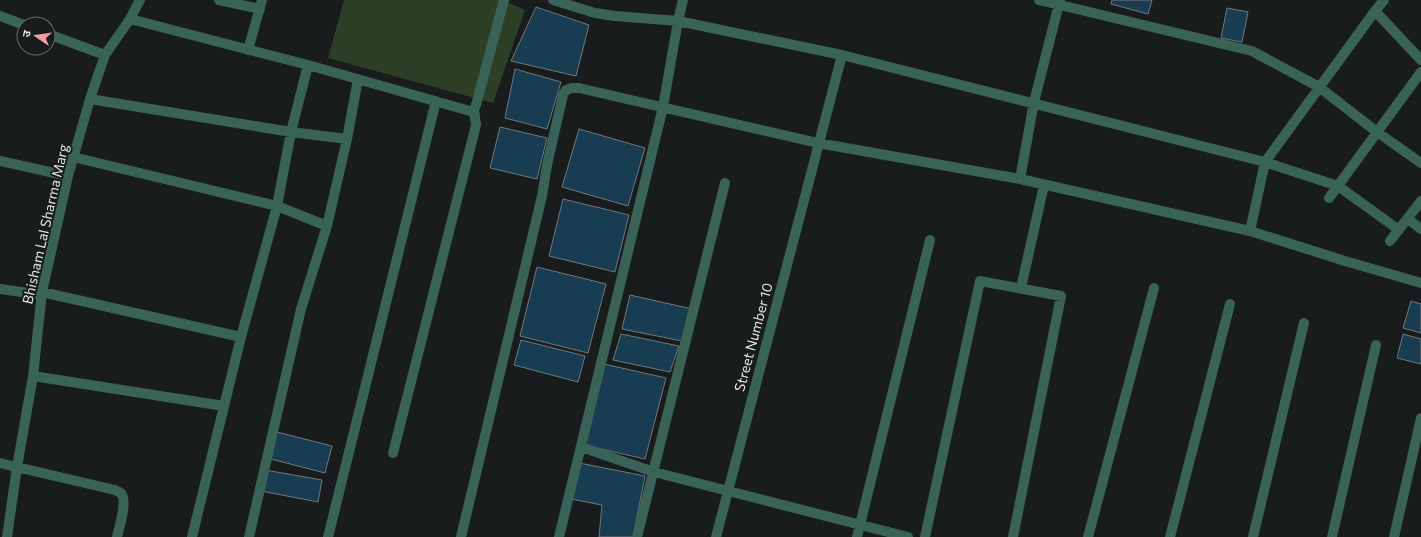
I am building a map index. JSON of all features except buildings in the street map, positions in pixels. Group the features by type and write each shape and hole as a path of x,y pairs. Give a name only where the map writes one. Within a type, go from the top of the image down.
{"street":[{"name":"Bhisham Lal Sharma Marg","path":"7,537 17,467 33,376 42,292 68,176 90,98 105,55 130,19 140,0"},
{"path":"219,0 261,4 248,50"},
{"path":"393,453 476,125 474,110 504,0"},
{"path":"552,0 575,3 615,16 678,21 842,55 1034,102 1265,162 1338,186 1399,230"},
{"path":"559,537 663,107 683,0"},
{"path":"1039,0 1059,2 1252,51 1319,87 1377,132 1421,163"},
{"path":"1250,231 1265,162 1382,1"},
{"path":"1020,180 1034,102 1059,2"},
{"path":"1375,11 1421,60"},
{"path":"0,16 16,22"},
{"path":"130,19 308,65 468,111 474,110"},
{"path":"56,37 105,55"},
{"name":"Street Number 10","path":"716,537 842,55"},
{"path":"192,537 241,337 276,206 291,132 308,65"},
{"path":"1329,198 1421,72"},
{"path":"248,537 301,309 327,226 347,139 358,79"},
{"path":"461,537 542,196 547,165 563,95 566,90 572,88 579,88 818,143 1020,180 1250,231 1421,283"},
{"path":"90,98 291,132 347,139"},
{"path":"328,537 436,101"},
{"path":"73,157 276,206 327,226"},
{"path":"0,161 68,176"},
{"path":"637,537 725,182"},
{"path":"1021,288 1044,185"},
{"path":"1390,241 1421,201"},
{"path":"1408,218 1421,229"},
{"path":"857,537 930,240"},
{"path":"925,537 980,281 1061,296 1013,537"},
{"path":"1088,537 1154,288"},
{"path":"0,289 35,294 42,292 241,337"},
{"path":"1170,537 1230,304"},
{"path":"1253,537 1304,323"},
{"path":"1332,537 1376,345"},
{"path":"33,376 224,406"},
{"path":"1394,537 1421,418"},
{"path":"581,447 654,472 908,537"},
{"path":"0,463 115,490 120,493 124,506 117,537"}],"green space":[{"path":"344,0 503,0 525,10 493,103 328,58"}]}
